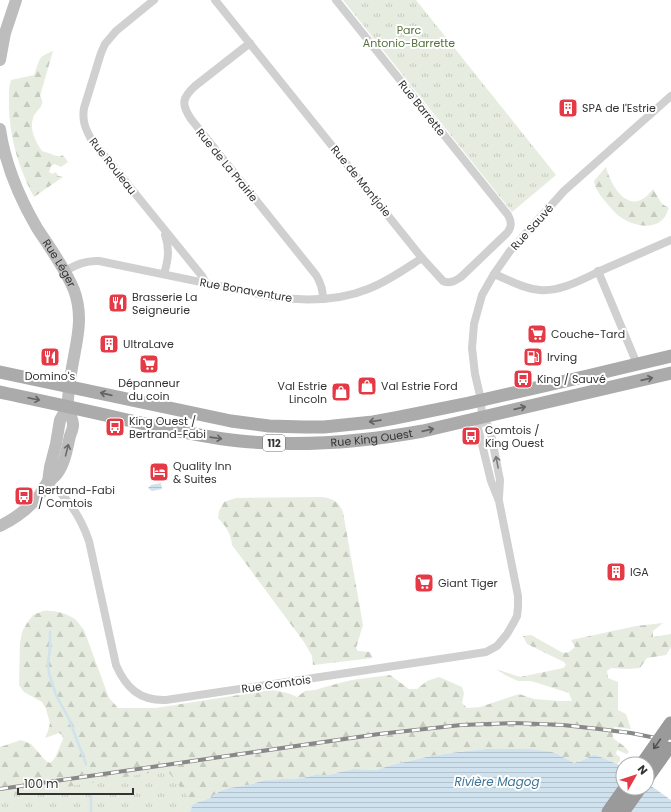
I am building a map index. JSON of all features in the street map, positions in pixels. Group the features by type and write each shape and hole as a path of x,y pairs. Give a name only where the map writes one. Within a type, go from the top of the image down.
{"highway":[{"path":"649,756 671,724"},
{"path":"655,765 671,742"},
{"path":"609,812 620,796"},
{"path":"622,812 633,796"}],"main road":[{"name":"Rue King Ouest","path":"70,387 231,421 286,427 324,427 373,422 427,412 671,356"},
{"name":"112","path":"0,372 70,387"},
{"name":"Rue King Ouest","path":"68,406 171,430 214,438 298,444 344,442 378,439 423,431 671,373"},
{"name":"112","path":"0,392 68,406"}],"street":[{"path":"0,60 5,34 16,0"},
{"name":"Rue Rouleau","path":"154,0 116,31 105,44 84,108 84,123 91,139 202,276 206,283"},
{"name":"Rue de Montjoie","path":"215,0 442,281 451,282 461,277 507,233 511,225 511,220 508,215"},
{"name":"Rue Barrette","path":"336,0 508,215"},
{"name":"Rue de La Prairie","path":"250,44 189,91 185,98 184,105 186,112 316,275 323,291 323,299"},
{"name":"Rue Sauvé","path":"481,400 474,374 472,348 474,324 482,296 494,274 510,251 569,186 671,96"},
{"name":"Rue Léger","path":"0,129 1,142 9,168 22,199 37,228 65,271 74,292 79,317 78,336 71,372 68,406 60,420 48,482"},
{"name":"Rue Rouleau","path":"164,230 168,251 167,264 164,274"},
{"path":"494,274 526,287 550,290 571,284 671,240"},
{"name":"Rue Bonaventure","path":"65,271 84,262 94,260 274,297 289,299 323,299 354,294 368,289 396,275 422,258"},
{"path":"598,272 637,364"},
{"name":"Rue Comtois","path":"48,482 57,489 74,509 86,532 116,666 120,675 130,688 143,697 158,700 179,698 486,652 497,646 507,634 514,622 517,616 518,596 499,501 491,481 478,428 482,417 481,400"},
{"path":"0,526 16,517 28,507 48,482"}],"green space":[{"name":"Parc Antonio-Barrette","path":"343,0 416,0 556,175 512,212"},
{"path":"53,51 40,96 42,99 42,105 34,115 32,127 35,140 42,151 59,157 63,155 68,162 61,167 54,164 51,166 49,172 52,174 56,172 58,176 63,177 34,197 23,174 12,137 9,111 9,87 11,80 34,75 38,62 44,55"},
{"path":"606,167 618,192 630,201 638,201 645,197 653,189 662,204 669,208 664,218 658,223 647,226 629,222 619,216 604,200 595,187 594,181"},
{"path":"322,497 335,501 343,512 363,625 356,648 358,651 370,652 373,658 313,665 312,656 304,642 232,545 228,530 218,518 219,511 224,502 236,498"},
{"path":"43,611 51,611 64,614 76,620 84,630 109,698 118,708 156,708 271,690 285,692 297,697 305,691 315,690 352,680 390,675 409,689 417,689 427,681 439,677 462,687 464,693 462,703 467,708 480,707 519,694 534,699 572,701 569,693 531,681 518,681 496,669 520,677 563,668 566,665 564,662 527,644 523,636 531,635 563,653 569,652 575,647 571,640 636,626 663,623 653,631 653,637 671,634 671,647 666,655 647,658 640,668 611,668 607,671 608,678 618,682 618,710 626,714 631,729 614,727 613,738 629,752 627,754 617,750 616,754 619,756 615,756 615,763 596,755 574,763 559,755 504,749 485,749 431,756 391,765 377,770 353,769 328,775 318,774 303,778 265,780 220,791 210,798 193,804 190,812 0,812 0,747 21,740 31,744 46,761 50,763 55,758 63,739 62,735 59,733 45,738 50,723 46,709 42,702 24,692 19,685 20,643 22,632 33,615"},
{"path":"167,770 193,804 190,812 0,812 0,797"}],"water":[{"path":"161,483 162,489 152,491 148,488 151,485"},
{"name":"Rivière Magog","path":"485,749 528,749 552,752 574,763 596,755 615,763 615,796 655,796 655,789 671,800 671,812 190,812 193,804 210,798 220,791 229,788 265,780 303,778 318,774 328,775 353,769 377,770 391,765 431,756"}],"waterway":[{"path":"50,632 48,664 49,673 56,695 69,719 86,764"},
{"path":"91,795 91,812"}],"railway":[{"path":"0,789 379,734 461,725 514,723 563,725 631,733 671,741"}],"place":[{"name":"SPA de l'Estrie","path":"568,108"},
{"name":"Brasserie La Seigneurie","path":"118,303"},
{"name":"Couche-Tard","path":"537,334"},
{"name":"UltraLave","path":"109,344"},
{"name":"Domino's","path":"50,357"},
{"name":"Irving","path":"533,357"},
{"name":"Dépanneur du coin","path":"149,364"},
{"name":"King / Sauvé","path":"523,379"},
{"name":"Val Estrie Ford","path":"367,386"},
{"name":"Val Estrie Lincoln","path":"341,392"},
{"name":"King Ouest / Bertrand-Fabi","path":"115,427"},
{"name":"Comtois / King Ouest","path":"471,436"},
{"name":"Quality Inn & Suites","path":"159,472"},
{"name":"Bertrand-Fabi / Comtois","path":"24,496"},
{"name":"IGA","path":"616,572"},
{"name":"Giant Tiger","path":"424,583"}]}
